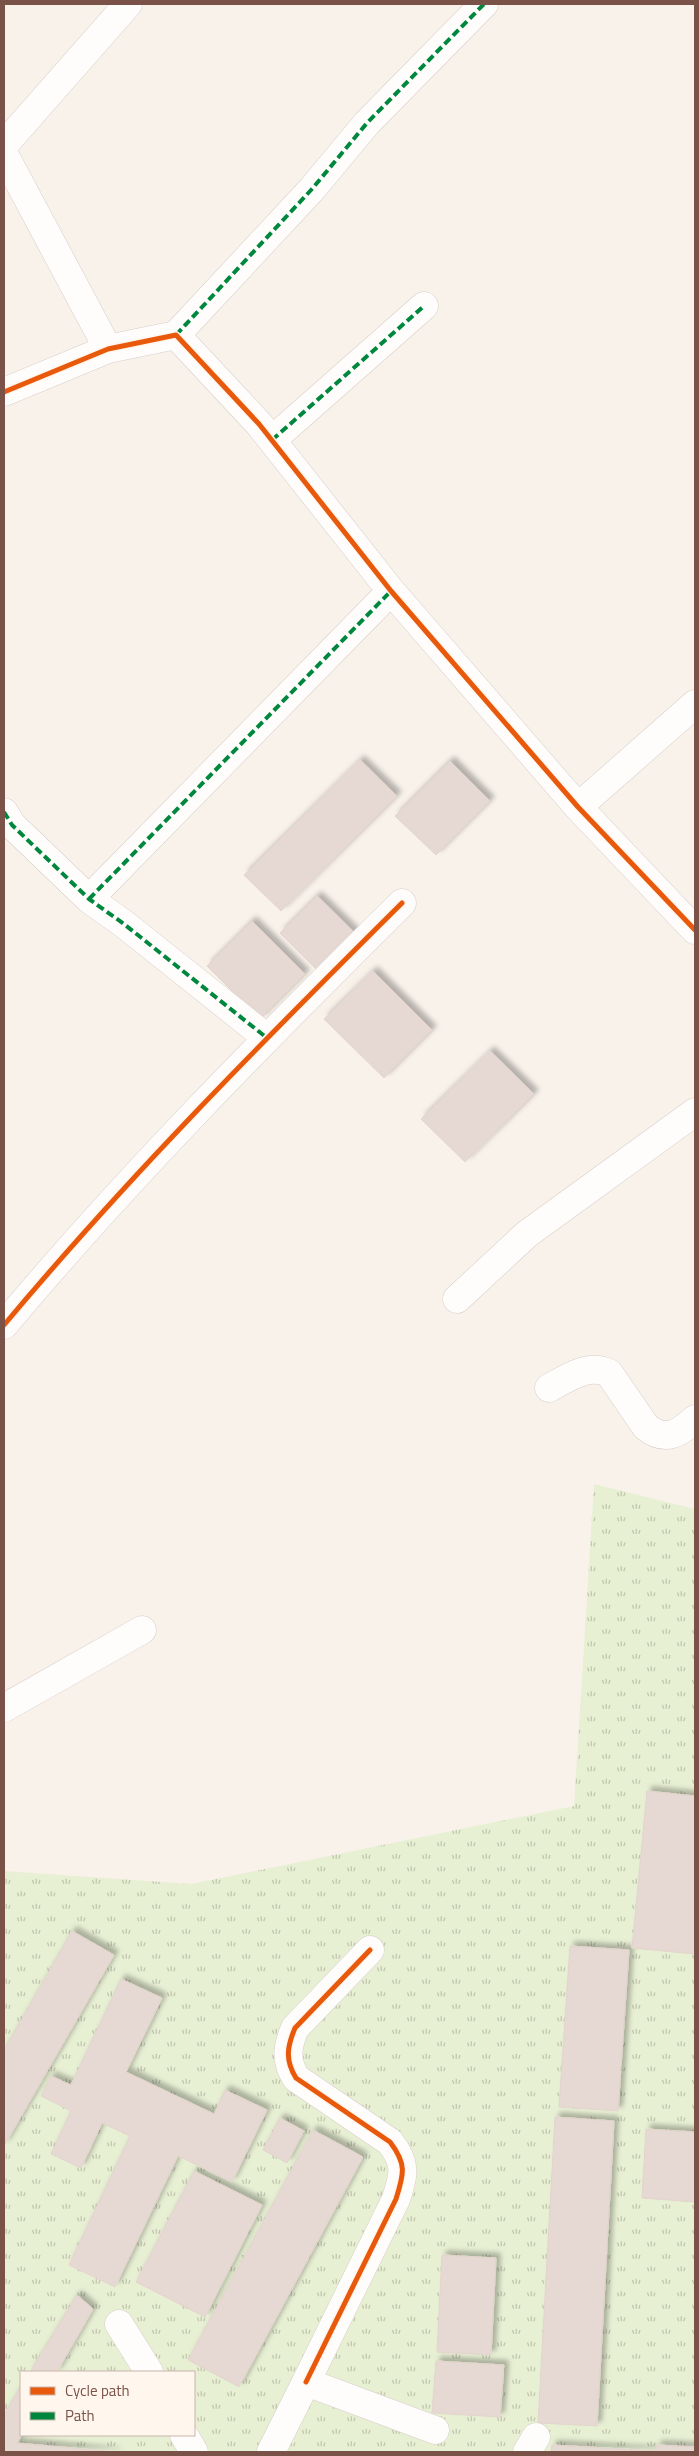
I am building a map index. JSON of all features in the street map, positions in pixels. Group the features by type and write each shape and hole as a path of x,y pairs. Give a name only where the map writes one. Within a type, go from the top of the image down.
{"street":[{"path":"4,145 128,4"},
{"path":"4,392 108,349 176,335 312,189 368,123 424,63 484,4"},
{"path":"4,154 108,349"},
{"path":"272,440 424,306"},
{"path":"176,335 272,440 391,591 578,807 695,930"},
{"path":"88,899 391,591"},
{"path":"578,807 695,704"},
{"path":"4,812 12,825 88,899 124,924 266,1038"},
{"path":"4,1325 68,1248 266,1038 402,903"},
{"path":"457,1299 527,1234 695,1112"},
{"path":"549,1388 578,1372 596,1369 603,1370 609,1373 646,1427 654,1433 669,1436 678,1434 695,1419"},
{"path":"4,1708 142,1630"},
{"path":"270,2452 396,2199 404,2167 401,2156 390,2142 296,2078 288,2061 288,2044 295,2028 370,1950"},
{"path":"119,2324 148,2371"},
{"path":"306,2382 435,2430"},
{"path":"185,2436 194,2452"}],"green space":[{"path":"594,1484 695,1509 695,2452 4,2452 4,1871 191,1884 574,1806"}],"building":[{"path":"360,760 397,796 281,911 244,875"},
{"path":"450,761 490,801 436,855 395,816"},
{"path":"317,896 357,935 319,972 280,933"},
{"path":"252,921 305,974 260,1019 207,966"},
{"path":"373,971 432,1030 384,1078 324,1019"},
{"path":"490,1051 534,1094 465,1162 421,1119"},
{"path":"647,1791 695,1796 695,1954 632,1948"},
{"path":"72,1931 114,1955 4,2146 4,2050"},
{"path":"570,1946 629,1950 618,2111 559,2107"},
{"path":"121,1979 162,1998 126,2072 214,2114 225,2090 267,2110 232,2182 178,2156 115,2287 69,2265 130,2136 102,2123 81,2168 51,2154 71,2111 41,2096 51,2076 71,2085"},
{"path":"555,2117 614,2121 597,2426 538,2423"},
{"path":"280,2118 304,2131 287,2163 263,2150"},
{"path":"646,2129 695,2132 695,2202 642,2198"},
{"path":"313,2130 363,2157 239,2387 188,2360"},
{"path":"194,2171 262,2205 205,2317 136,2282"},
{"path":"442,2255 496,2258 491,2355 437,2352"},
{"path":"77,2295 93,2309 58,2371 31,2371"},
{"path":"436,2361 504,2365 500,2417 432,2413"},
{"path":"20,2388 21,2436 17,2443 116,2452 4,2452 4,2415"},
{"path":"552,2445 657,2451 657,2445 695,2447 695,2452 551,2452"}],"marked path":[{"path":"176,335 312,189 367,123 484,4"},
{"path":"272,440 424,306"},
{"path":"89,899 391,591"},
{"path":"4,812 12,825 89,899 124,924 267,1038"}],"cycle path":[{"path":"4,392 108,349 176,335 259,424 391,591 578,807 695,930"},
{"path":"4,1325 148,1162 402,903"},
{"path":"306,2382 396,2199 401,2183 402,2169 399,2157 390,2142 296,2078 290,2065 288,2053 295,2028 370,1950"}]}
